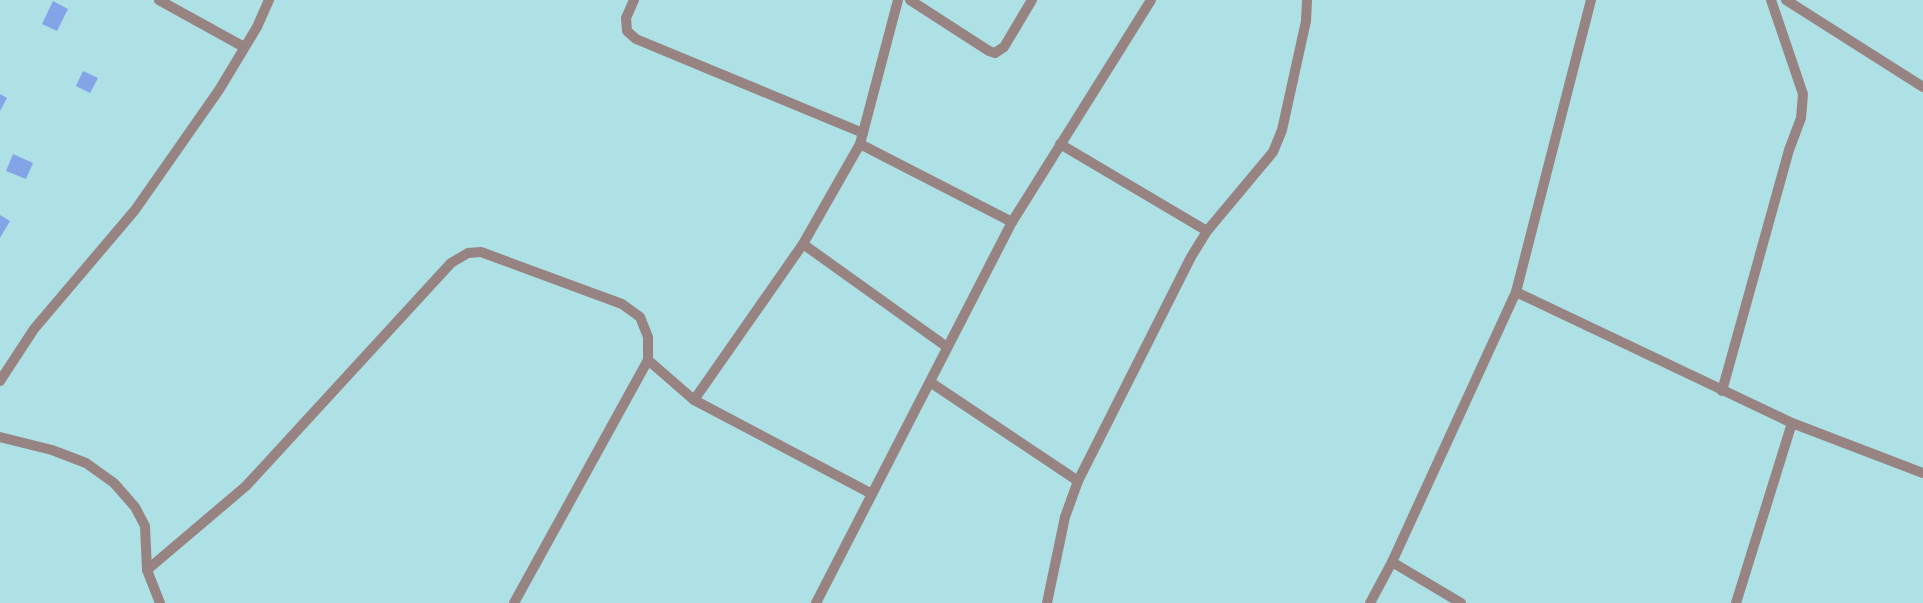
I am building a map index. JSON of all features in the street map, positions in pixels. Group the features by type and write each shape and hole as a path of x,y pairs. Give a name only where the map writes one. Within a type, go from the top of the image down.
{"street":[{"path":"159,0 244,47"},
{"path":"0,381 34,329 135,210 219,90 257,27 269,0"},
{"path":"634,0 626,18 627,31 636,39 863,133"},
{"path":"694,400 803,244 860,144 898,0"},
{"path":"910,0 989,51 995,53 1004,47 1032,0"},
{"path":"816,603 1012,222 1151,0"},
{"path":"1047,603 1065,517 1078,480 1191,257 1207,231 1273,152 1282,130 1306,20 1307,0"},
{"path":"1370,603 1392,562 1516,292 1592,0"},
{"path":"1722,391 1789,150 1801,118 1803,94 1771,0"},
{"path":"1786,0 1923,86"},
{"path":"860,144 1012,222"},
{"path":"1060,144 1207,231"},
{"path":"803,244 947,346"},
{"path":"147,570 246,486 450,263 468,252 481,252 622,304 640,317 648,337 648,360 514,603"},
{"path":"1516,292 1792,423 1923,473"},
{"path":"648,360 694,400 872,494"},
{"path":"930,382 1078,480"},
{"path":"1736,603 1792,423"},
{"path":"0,437 52,450 86,463 114,483 135,507 144,526 147,570 160,603"},
{"path":"1392,562 1461,603"}],"building":[{"path":"53,1 68,9 57,31 42,24"},
{"path":"83,71 98,78 90,93 76,86"},
{"path":"0,94 7,98 0,111"},
{"path":"13,154 33,163 26,179 6,171"},
{"path":"0,215 10,221 0,238"}]}
